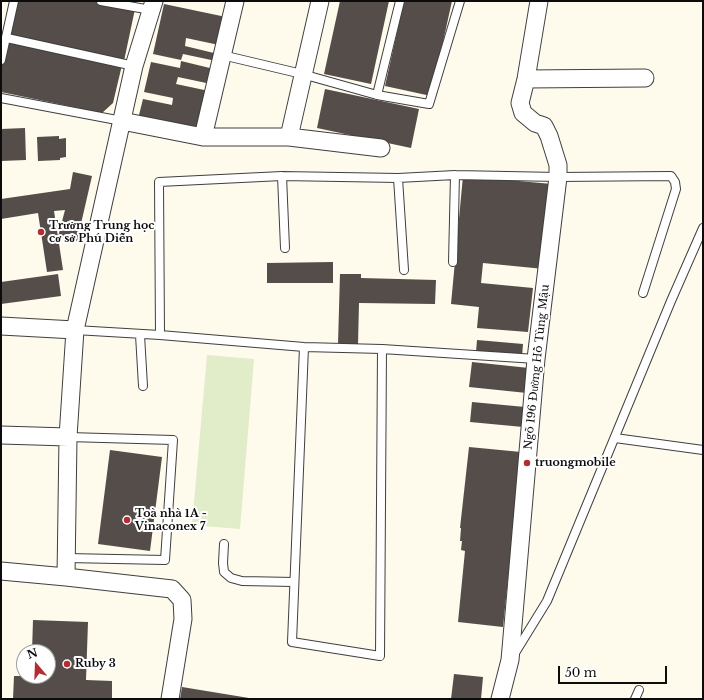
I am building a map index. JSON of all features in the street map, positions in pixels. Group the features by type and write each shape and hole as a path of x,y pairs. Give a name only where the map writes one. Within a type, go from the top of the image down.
{"street":[{"path":"203,137 235,1"},
{"path":"289,137 302,74 320,1"},
{"path":"538,1 526,79 520,103 524,113 535,123 544,126 549,136 557,166"},
{"path":"66,577 68,437 75,330 134,66 152,6"},
{"path":"526,79 645,78"},
{"path":"122,121 203,137 289,137 381,148"},
{"name":"Ngõ 196 Đường Hồ Tùng Mậu","path":"500,699 510,660 536,359 557,166"},
{"path":"1,326 75,330"},
{"path":"1,435 68,437"},
{"path":"1,571 172,589 182,600 183,619 170,699"}],"lane":[{"path":"1,60 14,1"},
{"path":"101,1 152,6"},
{"path":"377,95 400,1"},
{"path":"222,55 302,74 377,95 429,104 460,1"},
{"path":"6,38 134,66"},
{"path":"1,98 122,121"},
{"path":"160,335 159,182 282,176 398,178 456,175 557,166 671,176 675,182 676,188 643,293"},
{"path":"453,262 456,175"},
{"path":"282,176 285,248"},
{"path":"398,178 404,270"},
{"path":"510,660 547,601 671,301 703,228"},
{"path":"75,330 160,335 304,347 382,349 536,359"},
{"path":"140,335 143,386"},
{"path":"304,347 292,642 380,656 382,349"},
{"path":"66,558 165,560 174,440 68,437"},
{"path":"615,438 703,450"},
{"path":"224,544 224,572 231,578 242,581 294,582"},
{"path":"635,699 639,690"}],"green space":[{"path":"207,355 254,359 240,529 192,525"}],"building":[{"path":"16,1 96,1 135,9 124,61 9,36"},
{"path":"340,1 389,1 371,84 324,74"},
{"path":"404,1 452,1 431,96 385,86"},
{"path":"164,4 226,17 219,45 186,38 185,46 218,54 216,61 183,54 181,60 153,54"},
{"path":"7,40 122,65 113,103 102,113 1,92 1,69"},
{"path":"181,61 214,69 211,84 178,77 176,84 209,91 200,132 138,119 143,99 172,105 173,98 144,92 151,62 180,68"},
{"path":"325,89 419,109 411,148 317,128"},
{"path":"25,128 26,160 1,161 1,129"},
{"path":"59,136 59,139 66,138 66,157 60,158 60,160 38,161 37,137"},
{"path":"73,172 92,176 77,241 58,237 63,270 47,272 38,213 1,219 1,199 70,189","holes":["65,210 58,237 54,211"]},
{"path":"463,176 552,184 544,269 483,263 481,283 533,288 528,332 477,328 479,307 451,304"},
{"path":"333,262 333,283 267,283 267,263"},
{"path":"58,274 61,296 1,304 1,282"},
{"path":"340,274 361,274 361,278 436,280 435,304 359,303 358,344 338,344"},
{"path":"477,340 523,344 522,357 476,352"},
{"path":"472,362 529,368 527,393 469,387"},
{"path":"472,402 525,407 523,427 470,422"},
{"path":"469,447 521,452 503,627 458,622 465,551 461,550 462,541 460,541 460,528"},
{"name":"Toà nhà 1A - Vinaconex 7","path":"110,450 162,457 150,551 98,544"},
{"name":"Ruby 3","path":"33,620 88,622 86,680 112,681 112,699 13,699 14,676 16,676 16,684 56,684 56,644 32,644"},
{"path":"454,674 483,677 481,699 451,699"},
{"path":"182,687 249,698 249,699 180,699"}],"place":[{"name":"Trường Trung học cơ sở Phú Diễn","path":"41,232"},
{"name":"truongmobile","path":"527,463"},
{"name":"Toà nhà 1A - Vinaconex 7","path":"127,520"},
{"name":"Ruby 3","path":"67,664"}]}
